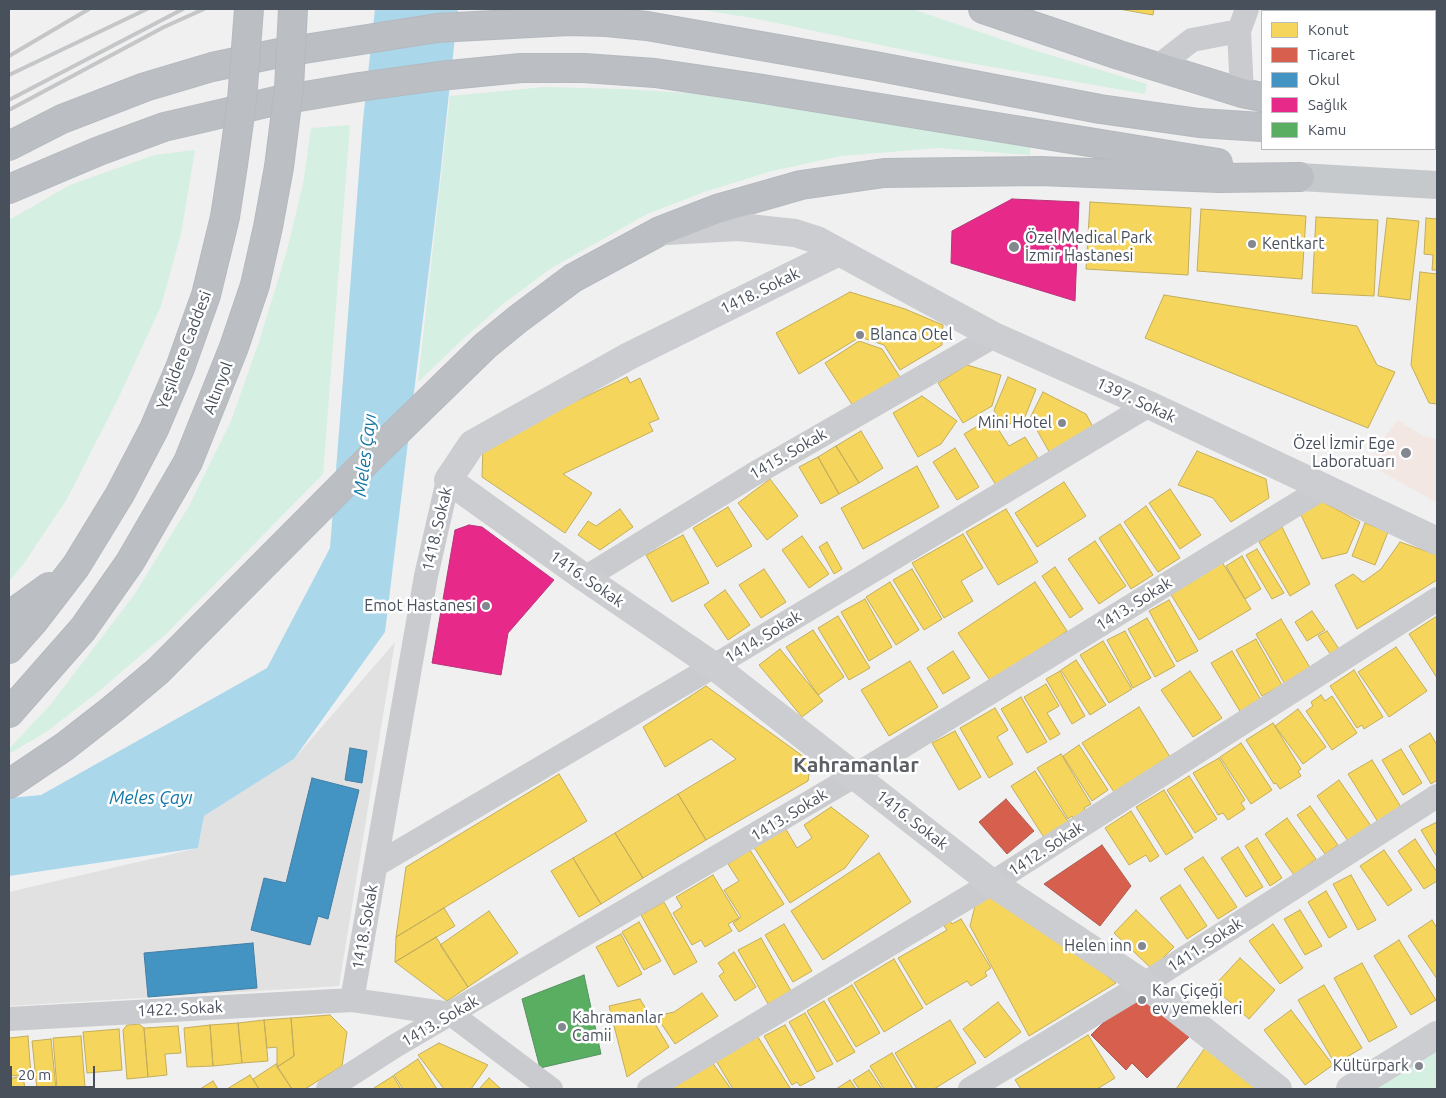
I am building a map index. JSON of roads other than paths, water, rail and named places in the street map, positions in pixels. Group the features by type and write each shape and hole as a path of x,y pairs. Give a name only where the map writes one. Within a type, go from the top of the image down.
{"highway":[{"name":"Yeşildere Caddesi","path":"9,649 33,622 76,566 124,486 154,428 180,368 206,295 225,217 242,100 249,9"},
{"name":"Altınyol","path":"13,709 88,622 130,562 188,462 211,408 255,285 268,227 279,167 289,88 293,9"},
{"path":"983,9 1158,67 1252,95"},
{"path":"9,146 62,118 145,87 212,67 279,53 437,28 569,21 647,26 875,66 1100,109 1199,123 1261,127"},
{"path":"9,189 99,150 164,127 275,101 359,87 439,76 521,68 584,68 655,73 1300,177"},
{"path":"9,784 64,747 158,671 485,346 573,278 660,231 716,209 801,185 884,173 1040,171 1220,178 1300,177"},
{"path":"9,616 76,566"}],"main road":[{"path":"1300,177 1437,186"}],"street":[{"path":"1248,9 1239,31 1252,95"},
{"path":"1158,67 1192,40 1239,31"},
{"name":"1397. Sokak","path":"660,231 739,227 796,233 817,240 994,336 1149,406 1437,541"},
{"name":"1418. Sokak","path":"352,1000 426,576 448,480 472,444 629,356 839,252"},
{"name":"1415. Sokak","path":"585,578 754,474 994,336"},
{"name":"1414. Sokak","path":"376,865 1149,406"},
{"name":"1416. Sokak","path":"448,480 585,578 714,666 992,883 1144,984 1278,1089"},
{"name":"1413. Sokak","path":"328,1089 396,1046 856,776 1323,488"},
{"name":"1412. Sokak","path":"648,1089 992,883 1437,599"},
{"name":"1411. Sokak","path":"970,1089 1144,984 1437,796"},
{"name":"1422. Sokak","path":"9,1019 352,1000 451,1014"},
{"path":"451,1014 551,1089"},
{"path":"1350,1089 1437,1035"}],"water":[{"name":"Meles Çayı","path":"375,9 458,9 439,186 385,632 294,759 204,816 198,848 9,876 9,798 41,795 267,668 330,548 363,120"}],"railway":[{"path":"9,56 89,9"},
{"path":"9,75 147,9"},
{"path":"9,100 183,9"},
{"path":"9,110 164,27 204,9"}],"place":[{"name":"Kentkart","path":"1252,244"},
{"name":"Özel Medical Park İzmir Hastanesi","path":"1014,247"},
{"name":"Blanca Otel","path":"860,335"},
{"name":"Mini Hotel","path":"1062,423"},
{"name":"Özel İzmir Ege Laboratuarı","path":"1406,453"},
{"name":"Emot Hastanesi","path":"486,606"},
{"name":"Helen inn","path":"1142,946"},
{"name":"Kar Çiçeği ev yemekleri","path":"1142,1000"},
{"name":"Kahramanlar Camii","path":"562,1027"},
{"name":"Kültürpark","path":"1419,1066"}],"district":[{"name":"Kahramanlar","path":"856,765"}]}
